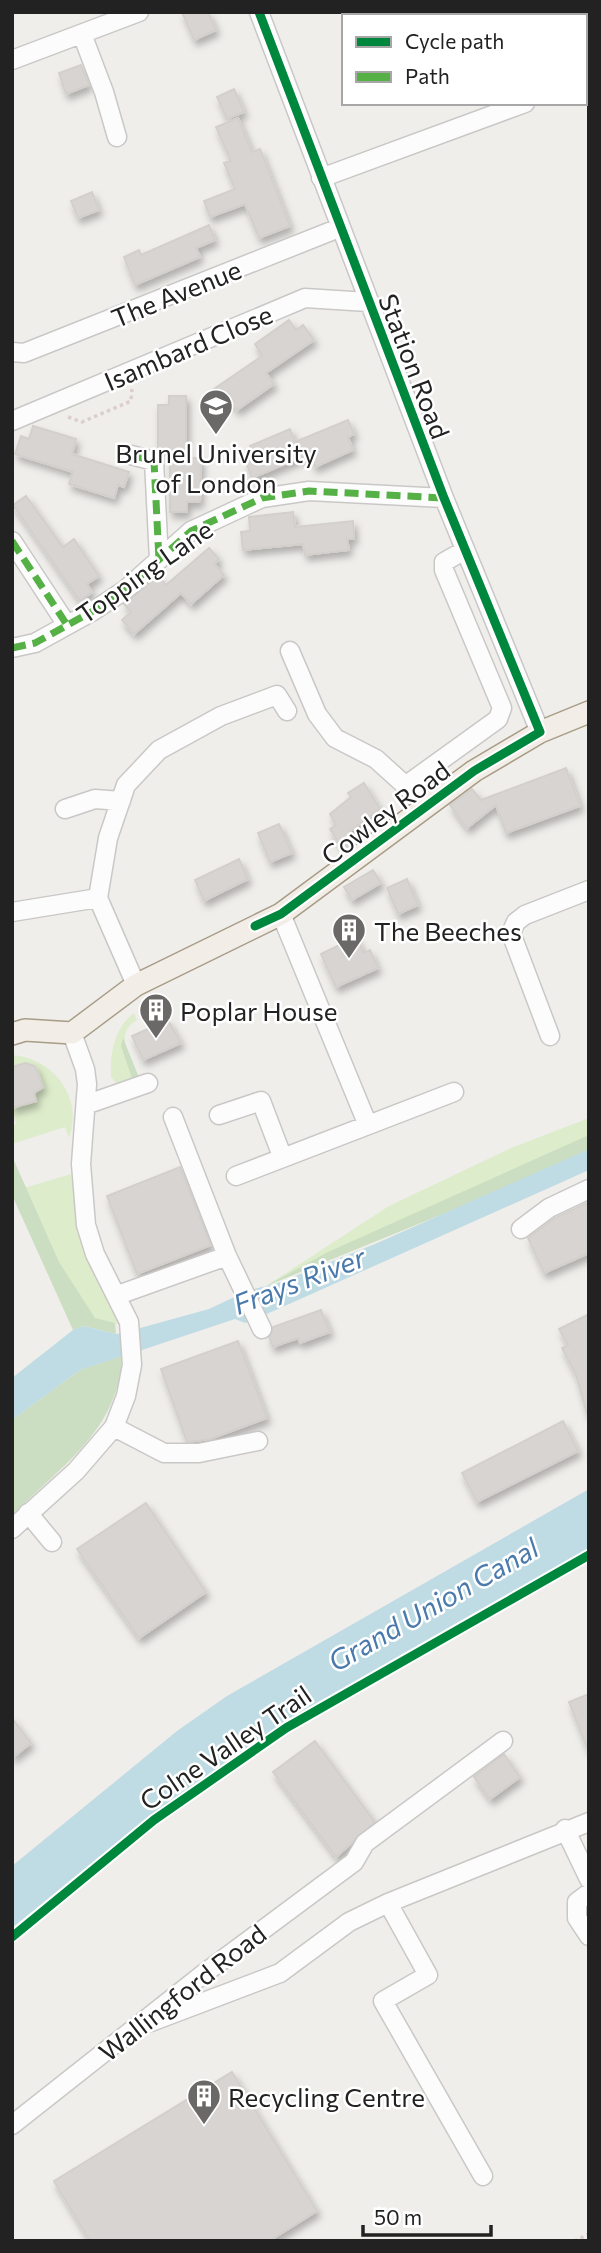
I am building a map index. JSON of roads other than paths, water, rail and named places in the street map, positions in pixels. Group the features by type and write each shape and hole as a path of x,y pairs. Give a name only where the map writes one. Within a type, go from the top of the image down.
{"main road":[{"name":"Cowley Road","path":"72,1033 136,985 281,914 326,873 428,806 474,771 540,732 589,712"},
{"path":"12,1034 26,1030 72,1033"}],"street":[{"path":"12,60 139,12"},
{"name":"Station Road","path":"259,12 444,498 540,732"},
{"path":"82,34 104,92 117,138"},
{"path":"321,178 520,105"},
{"name":"The Avenue","path":"12,352 24,353 339,228"},
{"name":"Isambard Close","path":"12,421 305,298 368,302"},
{"path":"131,454 154,461 159,561"},
{"name":"Topping Lane","path":"12,648 35,643 125,590 191,530 262,498 309,491 444,498"},
{"path":"12,541 67,625"},
{"path":"405,786 498,719 502,708 444,570 444,562 465,550"},
{"path":"290,651 317,714 335,738 376,759 428,806"},
{"path":"136,985 98,898 108,838 127,785 159,750 211,722 277,695 287,711"},
{"path":"65,809 95,799 121,801"},
{"path":"550,1036 510,933 516,922 525,915 589,890"},
{"path":"12,907 13,912 98,898"},
{"path":"281,914 367,1123"},
{"path":"12,1529 76,1471 114,1427 125,1396 132,1360 129,1322 95,1254 86,1225 74,1149 88,1104 85,1069 72,1033"},
{"path":"88,1104 148,1083"},
{"path":"236,1176 454,1091"},
{"path":"219,1115 261,1101 282,1156"},
{"path":"173,1117 227,1256 262,1329"},
{"path":"521,1229 549,1208 589,1189"},
{"path":"118,1296 227,1256"},
{"path":"114,1427 164,1453 200,1453 258,1441"},
{"path":"28,1513 51,1542"},
{"name":"Wallingford Road","path":"12,2125 354,1862 365,1843 503,1741"},
{"path":"135,2028 280,1973 349,1923 388,1903 565,1829 589,1822"},
{"path":"565,1829 589,1880"},
{"path":"589,1893 577,1902 577,1918 589,1936"},
{"path":"388,1903 428,1975 383,2001 483,2176"}],"water":[{"name":"Frays River","path":"589,1149 589,1170 260,1317 250,1290 278,1283 375,1244"},
{"path":"245,1292 256,1319 245,1323 235,1319 136,1352 133,1330 209,1309"},
{"path":"84,1326 116,1334 124,1333 126,1355 80,1370 12,1420 12,1378 73,1330"},
{"name":"Grand Union Canal","path":"589,1489 589,1549 300,1713 143,1821 12,1928 12,1866 177,1731 227,1696"}],"place":[{"name":"Brunel University of London","path":"216,436"},
{"name":"The Beeches","path":"349,960"},
{"name":"Poplar House","path":"156,1040"},
{"name":"Recycling Centre","path":"204,2126"}]}
